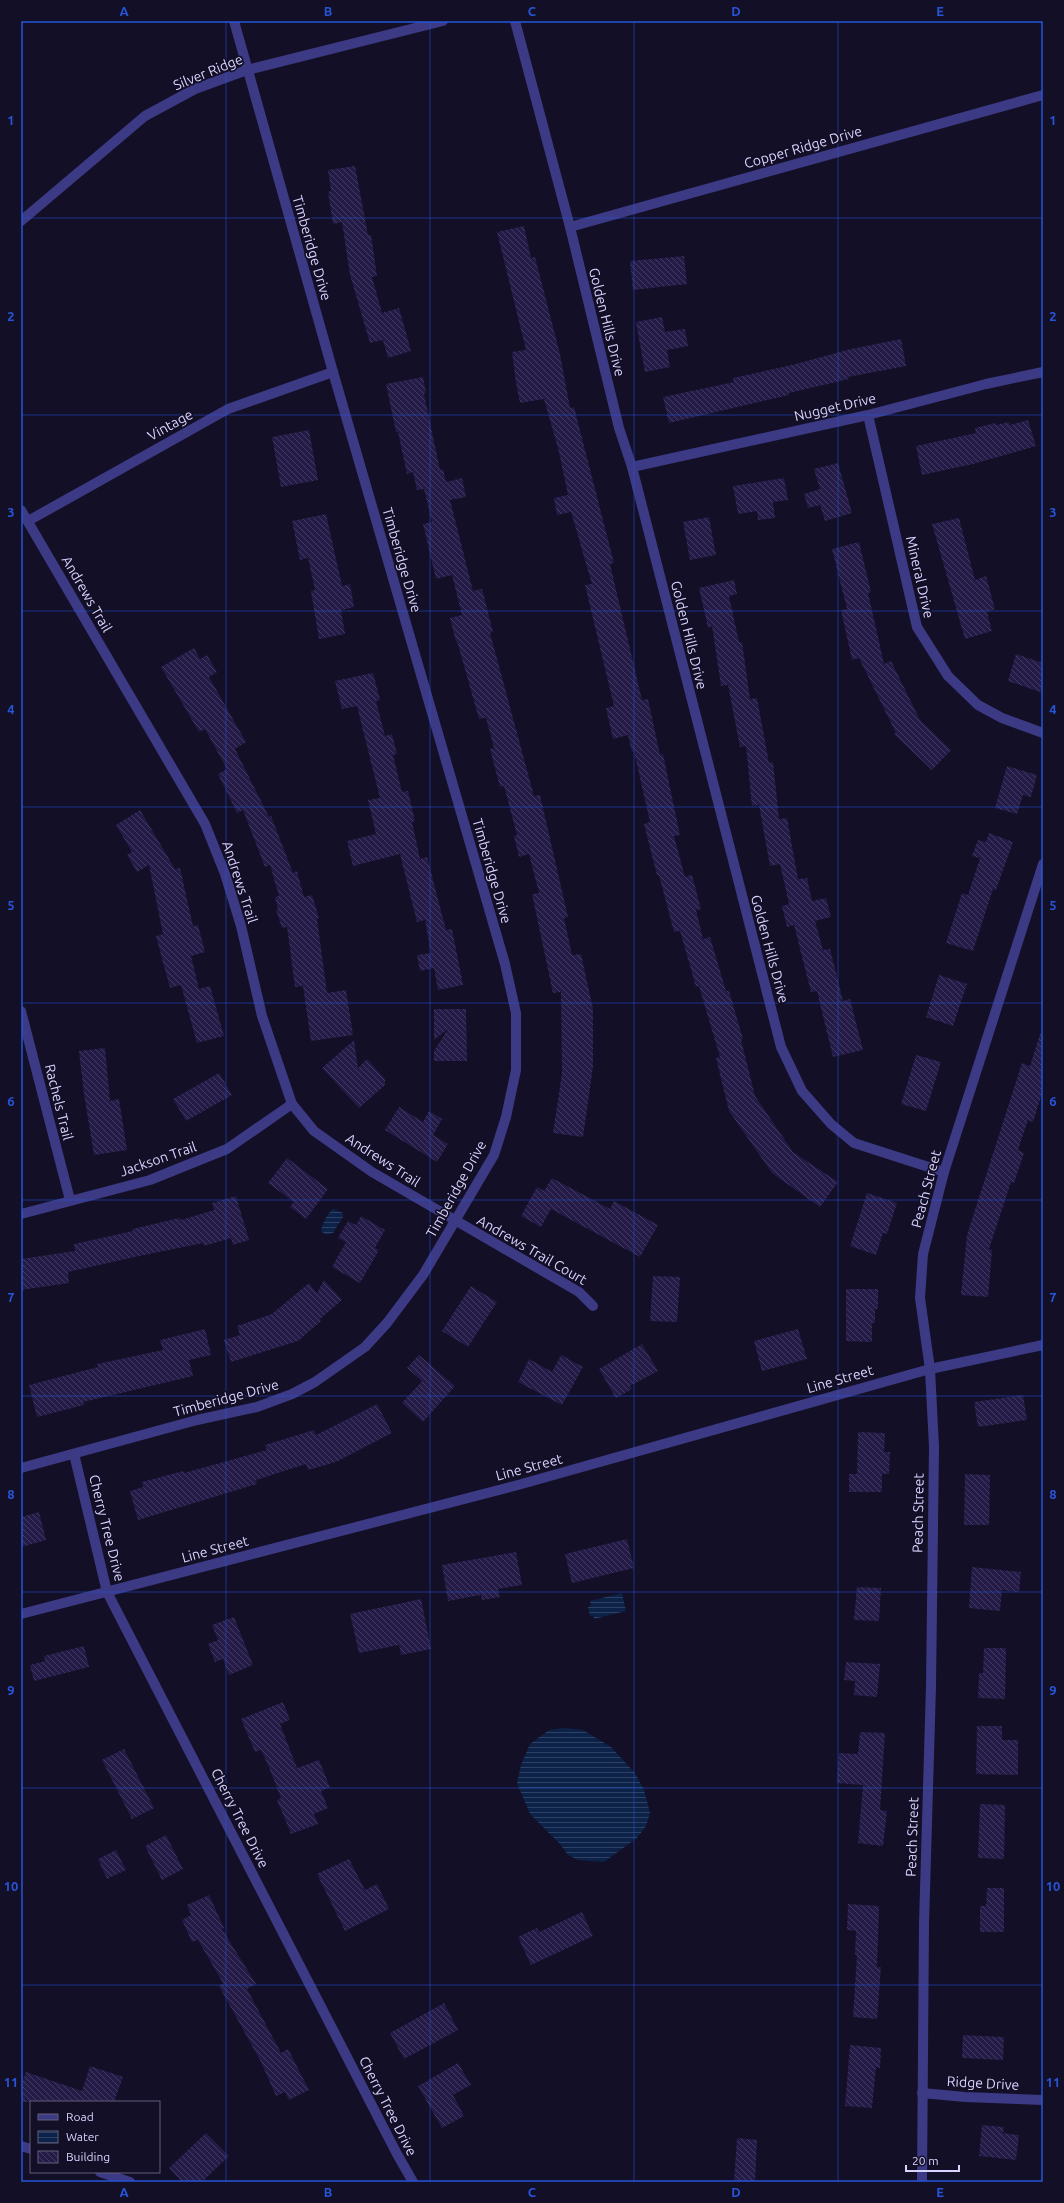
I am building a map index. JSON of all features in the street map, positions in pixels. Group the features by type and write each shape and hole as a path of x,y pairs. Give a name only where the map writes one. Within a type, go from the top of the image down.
{"street":[{"name":"Timberidge Drive","path":"21,1468 197,1420 257,1406 292,1394 315,1382 365,1347 387,1323 423,1275 494,1155 506,1117 516,1070 516,1014 505,964 333,372 234,21"},
{"name":"Silver Ridge","path":"21,221 145,116 196,89 247,70 443,21"},
{"name":"Golden Hills Drive","path":"515,21 570,227 619,428 632,467 758,963 781,1047 789,1067 802,1091 831,1124 854,1143 944,1172"},
{"name":"Copper Ridge Drive","path":"570,227 1043,95"},
{"name":"Vintage","path":"28,521 228,409 333,372"},
{"name":"Nugget Drive","path":"632,467 868,415 966,388 1043,372"},
{"name":"Mineral Drive","path":"868,415 917,627 948,676 978,705 1002,718 1043,733"},
{"name":"Andrews Trail","path":"21,510 205,824 227,882 240,926 262,1016 292,1104 314,1131 372,1172 455,1222"},
{"name":"Peach Street","path":"922,2182 924,1924 932,1632 934,1447 930,1368 920,1298 923,1254 944,1172 1043,864"},
{"name":"Rachels Trail","path":"21,1011 70,1200"},
{"name":"Jackson Trail","path":"21,1214 150,1180 227,1149 292,1104"},
{"name":"Andrews Trail Court","path":"455,1222 579,1292 593,1306"},
{"name":"Line Street","path":"21,1614 518,1484 930,1368 1043,1345"},
{"name":"Cherry Tree Drive","path":"74,1454 108,1592 397,2154 414,2182"},
{"name":"Ridge Drive","path":"922,2093 965,2097 1043,2100"},
{"path":"103,2173 130,2182"}],"water":[{"path":"333,1209 343,1213 343,1217 333,1233 326,1235 321,1231 327,1216"},
{"path":"622,1593 626,1611 594,1619 593,1615 590,1616 588,1607 591,1606 590,1601"},
{"path":"565,1728 583,1730 611,1747 635,1773 644,1790 650,1813 646,1826 637,1838 604,1862 578,1860 568,1855 560,1844 530,1814 517,1783 521,1765 530,1744 549,1730"}],"building":[{"path":"355,166 368,235 371,235 377,276 372,277 382,313 399,308 411,351 388,358 383,340 370,343 350,275 342,222 333,224 328,192 331,191 328,170"},
{"path":"524,226 531,258 535,257 560,354 570,408 574,407 614,563 610,564 642,700 648,699 660,755 663,754 680,835 674,836 685,877 692,875 701,909 696,910 703,939 710,937 726,991 729,991 743,1039 741,1040 755,1096 793,1152 838,1182 820,1207 772,1173 729,1111 716,1058 720,1057 699,986 696,987 680,931 674,932 659,875 657,875 644,824 650,822 634,751 632,752 628,735 613,739 606,708 614,706 585,585 592,584 571,512 557,515 554,498 568,495 559,452 544,399 520,403 516,383 512,352 526,350 497,232"},
{"path":"684,256 687,284 633,290 630,261"},
{"path":"662,317 665,332 685,329 688,346 667,350 670,367 645,372 636,322"},
{"path":"901,339 906,366 848,377 849,379 789,393 789,395 669,423 663,397 734,382 733,378 792,365 851,349"},
{"path":"423,377 426,393 424,394 440,470 443,469 446,482 462,478 466,497 450,500 473,591 482,589 493,632 490,633 534,796 540,795 568,917 564,918 572,955 581,954 593,1009 593,1067 583,1137 553,1133 562,1073 561,992 553,993 532,894 539,893 529,854 519,857 514,836 517,835 504,786 500,787 490,749 494,748 486,718 479,719 457,641 456,642 450,618 462,615 452,575 436,579 423,524 432,522 424,489 417,490 413,472 407,474 398,432 396,432 386,384"},
{"path":"1028,420 1036,446 973,464 922,475 916,446 976,433 975,428 995,423 996,425 1009,422 1010,425"},
{"path":"309,430 318,480 281,487 272,437"},
{"path":"838,463 852,513 825,521 820,505 808,508 804,494 820,489 814,469"},
{"path":"784,478 788,500 773,502 775,518 758,520 757,511 738,514 733,486"},
{"path":"326,514 342,586 350,584 354,607 341,610 345,634 319,639 311,591 315,590 308,558 300,560 292,521"},
{"path":"709,517 716,555 690,560 683,522"},
{"path":"959,518 975,580 986,576 995,609 987,612 992,631 965,639 932,524"},
{"path":"859,542 871,592 868,593 884,664 891,661 920,720 951,750 932,770 894,734 896,733 859,658 852,660 841,610 847,609 832,549"},
{"path":"734,580 737,594 729,596 739,642 742,642 750,699 757,698 769,763 773,762 779,819 787,818 798,879 807,878 812,901 826,898 831,917 815,921 823,950 830,949 843,1001 850,999 863,1050 833,1057 817,991 811,992 794,925 787,927 782,906 789,904 780,864 770,866 759,805 752,806 746,746 740,747 728,685 721,686 712,626 708,628 699,588"},
{"path":"194,648 200,659 207,655 217,672 209,677 246,742 235,749 269,817 271,816 293,873 297,871 304,897 312,895 319,918 317,919 327,993 346,990 353,1035 311,1041 303,986 295,987 287,927 282,928 276,910 278,910 275,897 279,896 270,865 265,867 243,810 237,813 218,774 227,769 205,729 199,732 161,667"},
{"path":"1016,654 1043,663 1043,693 1008,681"},
{"path":"373,673 380,700 376,701 385,736 392,734 397,754 393,755 402,792 408,791 415,821 412,822 420,859 427,857 446,930 452,929 463,985 438,990 434,968 420,971 417,955 431,953 425,920 417,922 400,854 353,866 347,841 376,834 368,800 380,798 357,706 342,709 335,681"},
{"path":"1007,766 1037,775 1031,797 1023,795 1017,814 995,808"},
{"path":"140,810 175,869 180,868 193,926 198,925 205,952 191,956 199,989 210,986 224,1036 197,1043 181,985 170,988 156,936 163,934 149,865 137,872 127,855 132,852 116,825"},
{"path":"989,833 1013,842 996,890 993,889 973,951 946,943 962,893 968,895 980,858 972,856 978,840 986,842"},
{"path":"939,975 967,984 953,1026 926,1017"},
{"path":"434,1009 466,1009 467,1061 434,1061 434,1051 448,1029 434,1040"},
{"path":"1040,1034 1043,1034 1043,1090 1033,1122 1028,1120 1018,1150 1024,1153 1014,1183 1011,1182 989,1249 992,1250 988,1297 961,1295 967,1235 1022,1063 1030,1066"},
{"path":"354,1040 358,1068 367,1059 385,1079 385,1085 359,1108 322,1068"},
{"path":"105,1048 110,1101 119,1099 127,1150 94,1155 79,1051"},
{"path":"916,1055 941,1062 926,1111 901,1104"},
{"path":"219,1073 232,1095 186,1121 173,1099"},
{"path":"399,1107 423,1122 429,1111 442,1119 433,1135 448,1144 437,1162 385,1130"},
{"path":"287,1158 328,1189 306,1219 290,1207 294,1202 268,1183"},
{"path":"552,1178 610,1209 614,1201 658,1225 640,1257 551,1209 541,1227 521,1216 537,1187 544,1191"},
{"path":"867,1193 897,1203 887,1234 883,1233 876,1255 850,1246"},
{"path":"236,1196 249,1240 233,1245 231,1238 204,1246 203,1243 139,1256 68,1272 69,1283 21,1290 21,1259 75,1251 74,1244 133,1231 132,1229 180,1218 181,1220 214,1210 212,1203"},
{"path":"361,1216 385,1230 375,1248 379,1250 360,1283 332,1267 346,1242 338,1238 348,1221 356,1225"},
{"path":"653,1276 680,1277 677,1322 650,1321"},
{"path":"324,1280 342,1300 320,1319 321,1321 298,1341 231,1362 224,1340 240,1335 237,1326 272,1314 309,1283 317,1293"},
{"path":"471,1286 497,1302 468,1347 442,1331"},
{"path":"846,1289 878,1289 878,1309 875,1309 875,1323 872,1323 872,1342 846,1341"},
{"path":"205,1329 211,1355 189,1360 193,1376 83,1402 84,1405 37,1417 29,1385 98,1367 97,1364 163,1350 160,1340"},
{"path":"798,1329 807,1359 762,1371 754,1341"},
{"path":"642,1344 658,1371 630,1386 632,1389 616,1398 599,1369"},
{"path":"419,1355 455,1386 423,1422 402,1403 422,1381 407,1368"},
{"path":"561,1355 583,1367 562,1405 518,1382 529,1359 552,1372"},
{"path":"1023,1395 1027,1420 978,1427 974,1402"},
{"path":"377,1404 392,1433 336,1462 308,1470 306,1464 256,1480 257,1484 138,1520 130,1491 143,1487 142,1482 183,1471 184,1473 267,1450 265,1445 314,1430 316,1435"},
{"path":"858,1432 885,1433 884,1452 890,1452 889,1474 882,1474 882,1492 849,1492 849,1474 857,1474"},
{"path":"965,1474 990,1475 989,1525 964,1525"},
{"path":"39,1512 46,1540 21,1547 21,1517"},
{"path":"627,1539 634,1568 572,1583 565,1554"},
{"path":"516,1552 522,1585 498,1589 500,1597 482,1600 481,1595 448,1601 442,1565"},
{"path":"972,1567 1021,1572 1019,1592 1002,1590 1000,1611 969,1608"},
{"path":"857,1587 881,1588 879,1621 854,1620"},
{"path":"421,1599 431,1649 401,1655 399,1645 359,1653 350,1614"},
{"path":"234,1617 253,1665 229,1675 223,1659 215,1662 208,1644 218,1640 212,1625"},
{"path":"84,1646 89,1667 34,1681 30,1665 45,1661 44,1656"},
{"path":"984,1648 1006,1648 1005,1699 978,1698 979,1673 983,1673"},
{"path":"846,1662 880,1664 877,1697 854,1695 855,1681 844,1680"},
{"path":"283,1702 290,1720 280,1724 297,1768 319,1760 330,1787 321,1791 328,1808 314,1814 318,1824 291,1834 277,1800 281,1798 268,1765 261,1750 255,1752 241,1719"},
{"path":"977,1726 1002,1726 1002,1740 1018,1740 1018,1775 976,1774"},
{"path":"860,1732 885,1733 880,1810 887,1811 883,1846 858,1843 863,1785 837,1783 839,1753 858,1754"},
{"path":"124,1749 154,1808 132,1819 102,1760"},
{"path":"980,1804 1005,1805 1004,1859 978,1858"},
{"path":"166,1835 183,1869 162,1880 145,1846"},
{"path":"116,1850 126,1870 107,1879 98,1859"},
{"path":"349,1859 365,1890 377,1884 389,1909 345,1931 317,1874"},
{"path":"987,1888 1004,1888 1004,1932 980,1932 980,1906 986,1906"},
{"path":"209,1895 224,1928 222,1929 256,1984 247,1989 281,2053 288,2049 309,2090 289,2100 285,2092 276,2096 261,2062 219,1986 223,1983 198,1940 192,1942 182,1920 191,1915 187,1905"},
{"path":"848,1904 879,1906 877,1967 881,1967 877,2019 853,2017 857,1955 855,1955 856,1931 847,1930"},
{"path":"582,1912 593,1936 531,1965 518,1937 537,1928 539,1932"},
{"path":"444,2003 458,2030 404,2059 390,2033"},
{"path":"963,2035 1004,2037 1003,2060 962,2058"},
{"path":"850,2045 881,2048 880,2068 876,2067 872,2108 845,2106"},
{"path":"458,2063 471,2085 453,2095 464,2116 442,2128 418,2086"},
{"path":"90,2066 123,2077 114,2101 21,2102 21,2086 26,2072 82,2091"},
{"path":"982,2125 1004,2127 1003,2133 1019,2135 1016,2160 979,2156"},
{"path":"206,2133 229,2156 202,2182 182,2182 169,2168"},
{"path":"737,2138 757,2140 755,2182 734,2182"}]}
